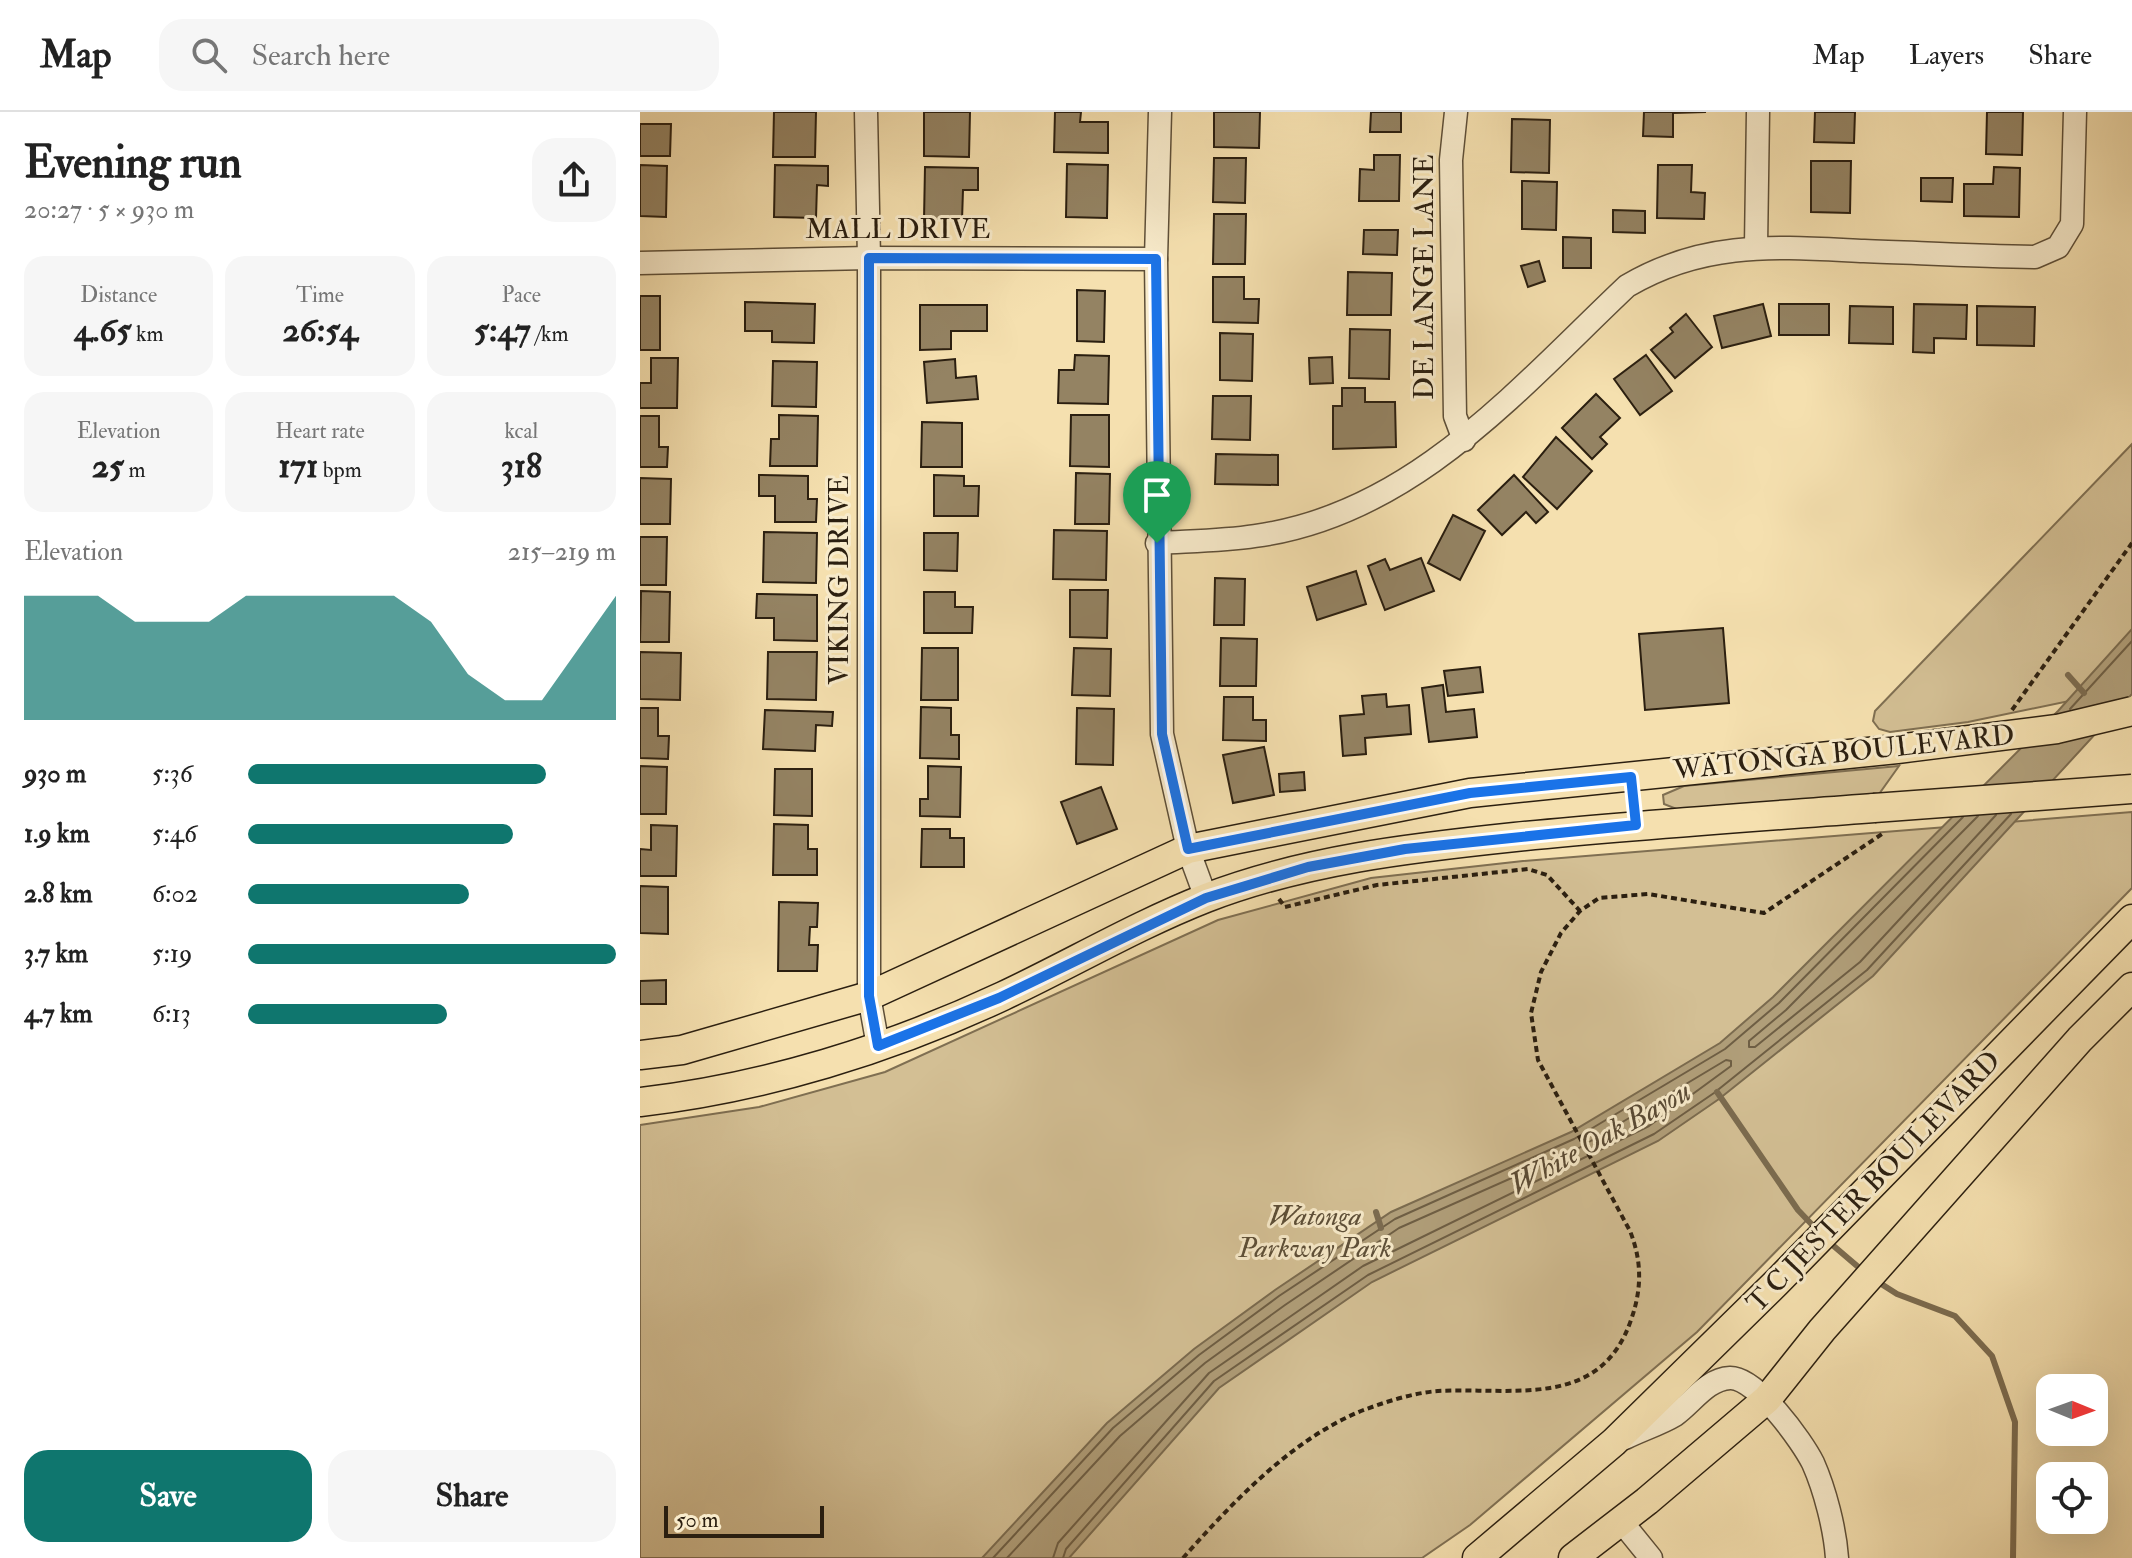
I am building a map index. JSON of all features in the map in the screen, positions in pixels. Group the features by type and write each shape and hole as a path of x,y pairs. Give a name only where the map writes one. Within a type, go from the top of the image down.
{"main road":[{"name":"WATONGA BOULEVARD","path":"640,1055 682,1050 869,996 1188,849 1470,793 1897,749 2057,729 2132,711"},
{"path":"1631,777 1636,825"},
{"name":"WATONGA BOULEVARD","path":"640,1102 779,1076 878,1046 999,998 1206,898 1308,867 1405,849 1636,825 2132,789"},
{"name":"T C JESTER BOULEVARD","path":"1477,1558 1614,1442 1777,1282 2132,919"},
{"name":"T C JESTER BOULEVARD","path":"1573,1558 1767,1399 1822,1330 2080,1039 2132,987"},
{"path":"2048,1004 2080,1039"}],"street":[{"name":"VIKING DRIVE","path":"866,112 869,258 869,996 878,1046"},
{"path":"1160,112 1156,259 1157,543 1162,734 1188,849 1206,898"},
{"name":"DE LANGE LANE","path":"1456,112 1451,160 1455,416 1464,440"},
{"path":"1756,246 1758,112"},
{"path":"1157,543 1257,536 1325,518 1372,500 1421,472 1464,440 1627,286 1671,264 1756,246 2035,257 2058,247 2072,224 2075,112"},
{"name":"MALL DRIVE","path":"640,263 869,258 1156,259"},
{"path":"1614,1442 1674,1415 1710,1385 1730,1378 1748,1383 1767,1399 1812,1463 1836,1542 1837,1558"},
{"path":"1621,1521 1651,1558"}],"path":[{"path":"1278,899 1285,907 1377,885 1528,869 1547,875 1580,911"},
{"path":"1183,1558 1296,1448 1358,1413 1389,1401 1434,1392 1545,1389 1580,1383 1602,1368 1627,1331 1636,1305 1640,1273 1638,1252 1630,1231 1538,1060"}],"green space":[{"path":"2132,444 2132,688 1968,722 1890,732 1879,729 1873,721 1875,711"},
{"path":"1899,766 1879,794 1679,810 1664,804 1663,795 1684,786"},
{"name":"Watonga Parkway Park","path":"2132,812 2132,888 1697,1332 1470,1525 1422,1558 640,1558 640,1125 759,1107 885,1072 1218,920 1371,878 1523,861"}],"water":[{"name":"White Oak Bayou","path":"2132,629 2132,694 1873,976 1719,1099 1658,1141 1372,1282 1219,1388 1069,1558 982,1558 1107,1423 1194,1349 1275,1290 1391,1212 1571,1132 1720,1043 1773,997 2058,711"}],"building":[{"path":"774,112 816,112 815,157 773,157"},
{"path":"924,112 970,112 969,157 924,156"},
{"path":"1055,112 1081,112 1080,122 1108,122 1108,153 1054,152"},
{"path":"1214,112 1260,112 1259,148 1214,147"},
{"path":"1371,112 1401,112 1401,132 1370,132"},
{"path":"1644,112 1706,112 1673,113 1673,137 1643,136"},
{"path":"1815,112 1855,112 1854,143 1814,142"},
{"path":"1987,112 2023,112 2022,155 1986,154"},
{"path":"1512,119 1550,120 1549,173 1511,172"},
{"path":"640,124 671,124 670,156 640,156"},
{"path":"1374,155 1400,155 1399,201 1359,201 1360,169 1374,170"},
{"path":"1214,158 1246,158 1245,203 1213,202"},
{"path":"1811,161 1851,161 1850,213 1811,212"},
{"path":"1067,164 1108,165 1107,218 1066,217"},
{"path":"640,165 667,166 666,217 640,216"},
{"path":"775,165 828,166 828,186 817,185 816,218 774,217"},
{"path":"1658,165 1692,165 1691,192 1705,193 1704,219 1657,218"},
{"path":"925,167 978,168 978,190 963,190 962,220 924,220"},
{"path":"1994,167 2020,168 2019,217 1964,216 1964,184 1993,184"},
{"path":"1921,178 1953,178 1952,202 1921,201"},
{"path":"1522,181 1557,182 1556,230 1522,229"},
{"path":"1613,210 1645,211 1645,233 1613,232"},
{"path":"1214,214 1246,214 1245,264 1213,264"},
{"path":"1364,230 1398,230 1397,255 1363,254"},
{"path":"1563,237 1591,238 1591,268 1563,268"},
{"path":"1539,261 1545,281 1528,287 1521,266"},
{"path":"1348,272 1392,273 1391,315 1347,315"},
{"path":"1213,277 1244,277 1244,299 1259,299 1258,323 1213,322"},
{"path":"1077,290 1105,291 1104,342 1077,341"},
{"path":"640,296 660,296 660,350 640,350"},
{"path":"745,302 815,304 814,343 772,342 772,331 745,331"},
{"path":"1763,304 1771,336 1722,348 1714,316"},
{"path":"1779,304 1829,304 1829,335 1779,335"},
{"path":"1914,304 1967,305 1966,339 1934,338 1934,353 1913,352"},
{"path":"920,305 987,305 987,331 951,331 951,349 920,350"},
{"path":"1850,306 1893,307 1893,344 1849,343"},
{"path":"1977,306 2035,307 2034,346 1977,345"},
{"path":"1686,314 1712,347 1675,378 1651,350 1673,332 1670,328"},
{"path":"1350,329 1390,330 1389,379 1349,378"},
{"path":"1220,333 1253,334 1252,381 1220,380"},
{"path":"1075,355 1109,356 1108,404 1058,403 1059,370 1074,370"},
{"path":"1646,355 1672,391 1640,415 1614,379"},
{"path":"1332,357 1333,383 1310,384 1309,358"},
{"path":"651,358 678,358 677,408 640,408 640,383 651,383"},
{"path":"955,359 956,378 976,376 978,399 927,403 924,362"},
{"path":"773,361 817,362 816,407 772,406"},
{"path":"1342,388 1365,388 1365,402 1395,402 1396,447 1333,449 1333,406 1342,406"},
{"path":"1596,394 1620,418 1600,437 1607,444 1592,459 1562,428"},
{"path":"1213,396 1251,396 1250,440 1212,439"},
{"path":"779,415 818,416 817,466 770,466 771,439 779,439"},
{"path":"1071,415 1109,415 1109,467 1070,466"},
{"path":"640,416 659,416 659,447 668,447 667,467 640,467"},
{"path":"922,422 962,423 962,467 921,467"},
{"path":"1556,437 1592,471 1557,509 1523,477"},
{"path":"1216,454 1278,455 1278,485 1215,484"},
{"path":"1076,473 1110,474 1109,524 1075,524"},
{"path":"759,475 808,476 808,499 817,499 816,522 775,522 775,496 759,496"},
{"path":"934,475 964,476 964,486 979,486 978,516 934,516"},
{"path":"1514,475 1548,512 1536,523 1526,512 1502,535 1478,510"},
{"path":"640,478 671,479 670,524 640,524"},
{"path":"1453,515 1485,531 1460,580 1428,563"},
{"path":"1054,530 1107,531 1106,580 1053,579"},
{"path":"764,532 817,533 816,583 763,582"},
{"path":"924,533 958,533 957,571 924,570"},
{"path":"640,537 667,537 666,585 640,585"},
{"path":"1421,558 1434,591 1385,610 1368,566 1385,559 1390,570"},
{"path":"1356,571 1366,604 1317,620 1307,587"},
{"path":"1215,578 1245,579 1244,625 1214,625"},
{"path":"1070,590 1108,590 1107,638 1070,637"},
{"path":"641,591 670,592 669,642 640,642"},
{"path":"924,592 955,592 955,607 973,607 972,633 924,633"},
{"path":"757,594 817,595 817,641 774,640 774,618 756,618"},
{"path":"1723,628 1729,703 1645,710 1639,634"},
{"path":"1221,638 1257,639 1256,686 1220,686"},
{"path":"922,648 958,648 958,700 921,700"},
{"path":"1074,648 1111,649 1110,696 1072,695"},
{"path":"640,652 681,653 680,700 640,699"},
{"path":"768,652 817,652 816,700 767,699"},
{"path":"1480,667 1483,692 1448,696 1444,671"},
{"path":"1443,685 1446,712 1474,709 1477,737 1429,742 1422,688"},
{"path":"1386,694 1387,707 1409,705 1411,734 1365,738 1366,754 1343,756 1340,716 1364,714 1362,696"},
{"path":"1224,697 1253,697 1253,720 1266,720 1266,741 1223,740"},
{"path":"921,707 951,708 951,735 959,735 959,759 920,758"},
{"path":"640,708 658,708 658,736 669,736 668,759 640,758"},
{"path":"1077,708 1114,709 1113,765 1076,764"},
{"path":"765,710 833,712 832,726 816,725 815,751 763,749"},
{"path":"1264,747 1274,795 1233,803 1223,755"},
{"path":"640,766 667,767 666,814 640,814"},
{"path":"928,766 961,767 960,817 920,816 920,799 928,799"},
{"path":"775,769 812,769 812,816 774,815"},
{"path":"1304,772 1305,790 1280,792 1279,774"},
{"path":"1101,787 1117,829 1077,844 1061,802"},
{"path":"774,824 808,825 808,849 817,849 817,875 773,875"},
{"path":"651,825 677,826 676,876 640,876 640,849 651,850"},
{"path":"922,829 950,829 950,838 964,838 964,867 921,867"},
{"path":"640,886 668,887 668,934 640,933"},
{"path":"779,902 818,903 817,927 810,927 809,945 818,945 817,971 778,971"},
{"path":"666,980 666,1004 640,1004 640,981"}],"waterway":[{"path":"2068,675 2084,693"},
{"path":"1717,1092 1798,1210 1818,1231"},
{"path":"1376,1212 1381,1228"},
{"path":"1829,1242 1863,1271"},
{"path":"1875,1280 1897,1294 1955,1316 1992,1356 2015,1422 2013,1558"}],"route":[{"path":"869,258 1156,259 1157,543 1162,734 1188,849 1304,823 1470,793 1631,777 1636,825 1405,849 1308,867 1206,898 999,998 878,1046 869,996 869,258"}]}
